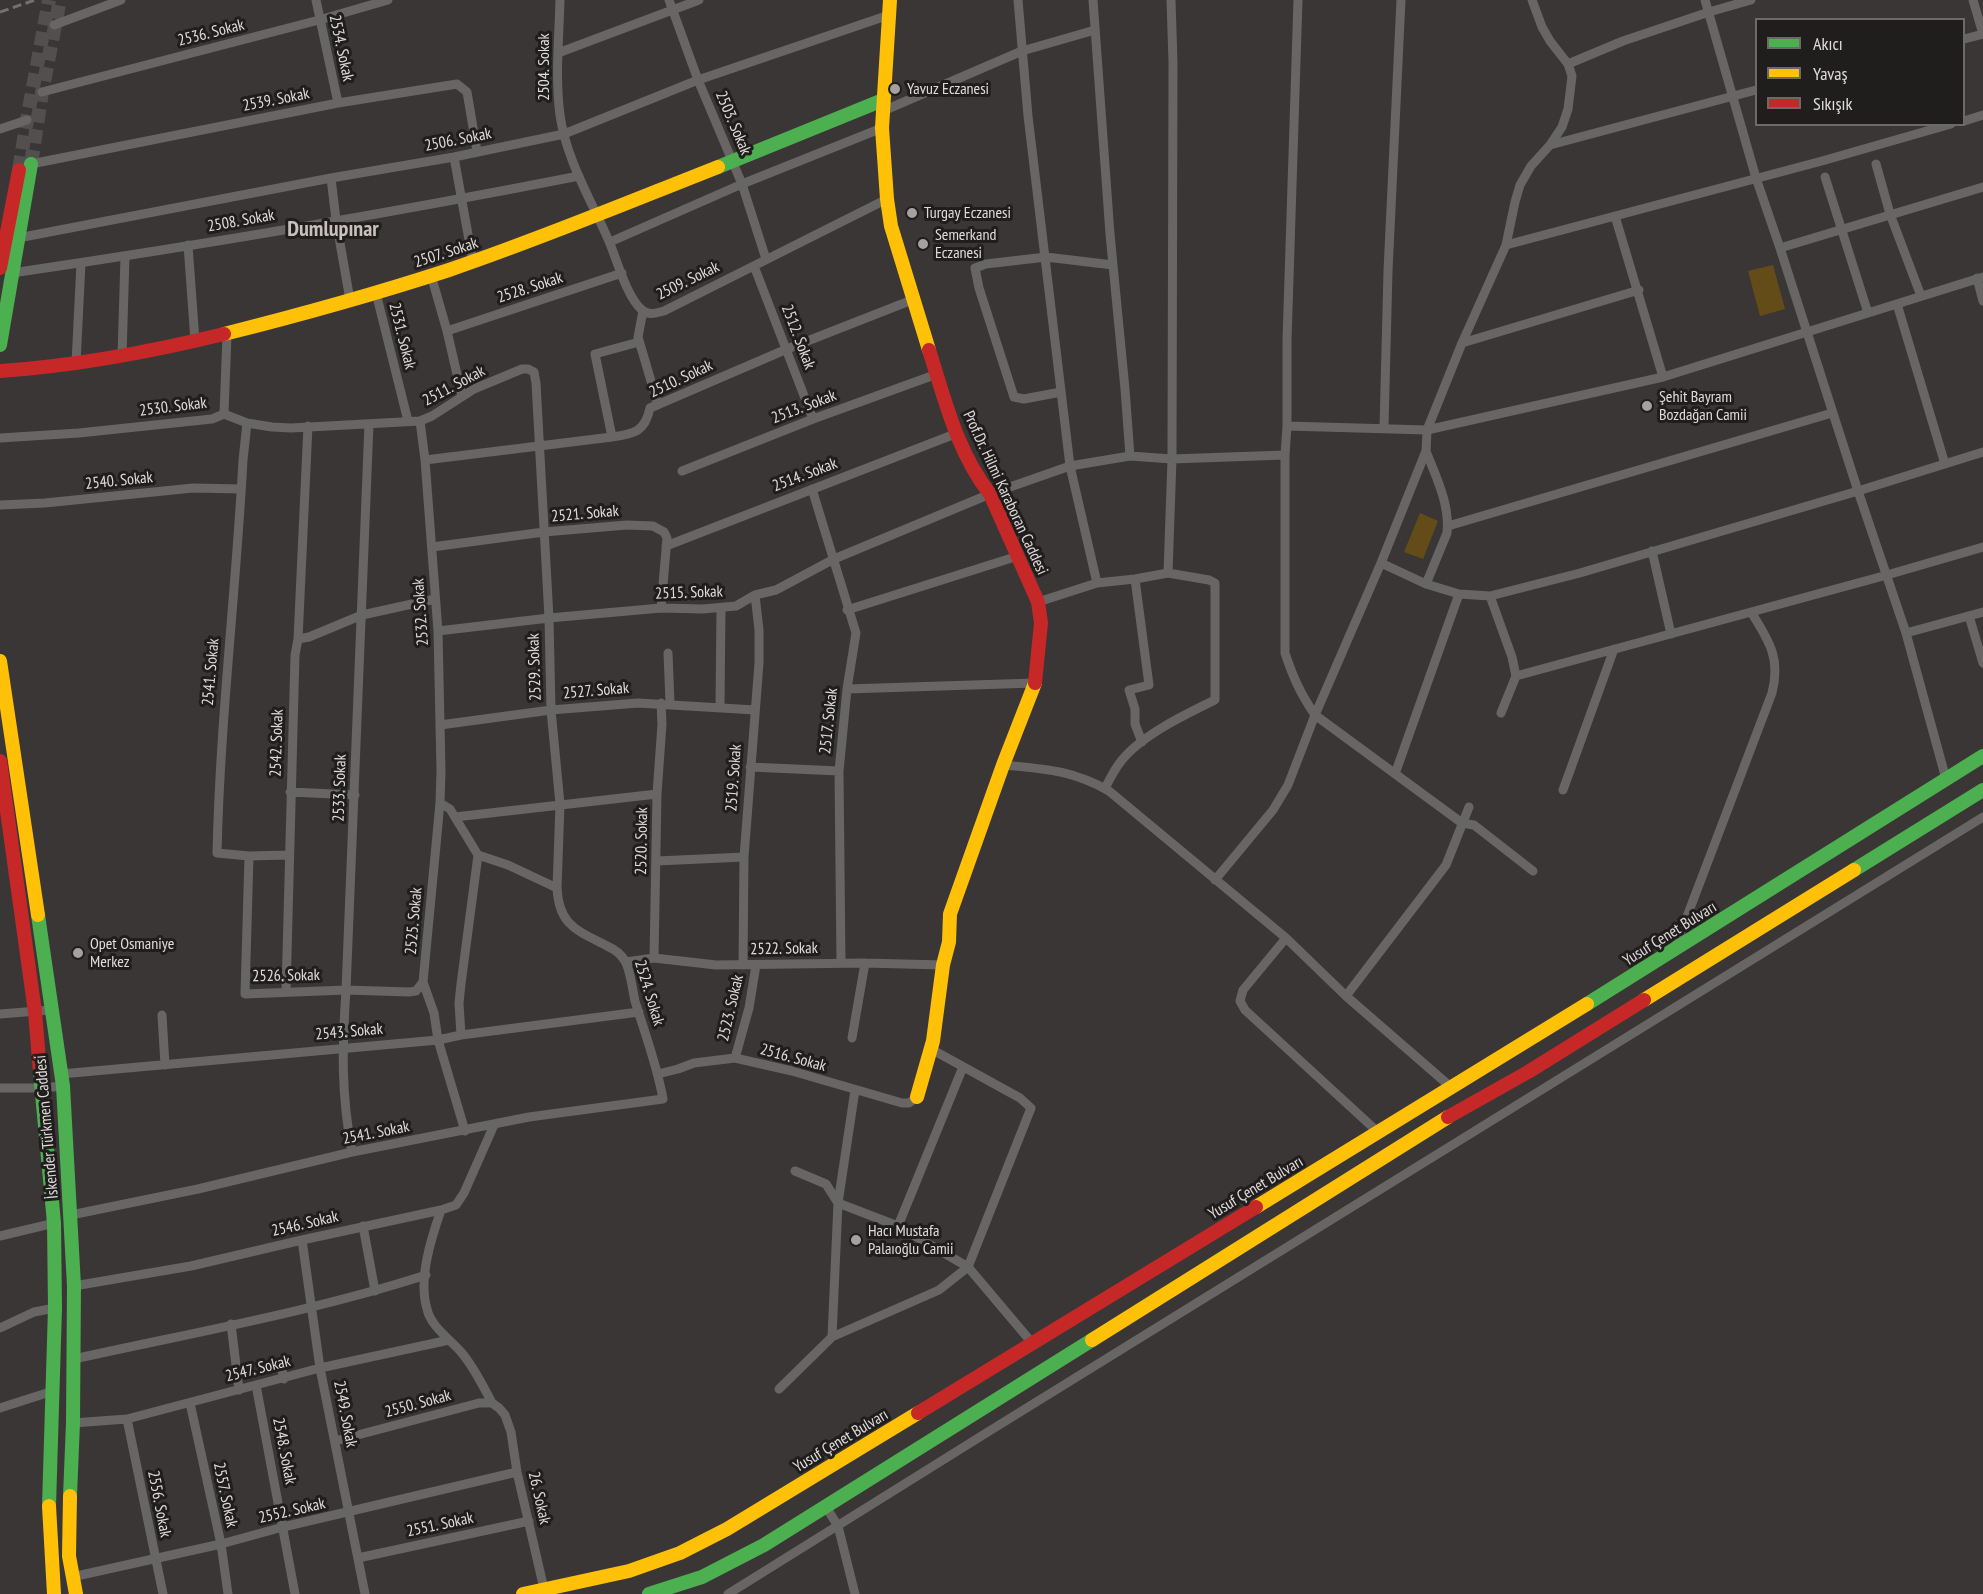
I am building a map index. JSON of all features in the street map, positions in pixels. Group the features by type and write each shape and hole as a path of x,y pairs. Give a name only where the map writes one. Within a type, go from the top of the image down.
{"main road":[{"name":"Prof.Dr. Hilmi Karaboran Caddesi","path":"890,0 882,128 891,226 955,434 975,474 990,495 1018,556 1038,602 1041,623 1035,683 950,914 950,942 943,965 931,1049 917,1097"},
{"name":"2507. Sokak","path":"0,371 30,370 122,356 227,334 350,300 473,262 733,161 883,106"},
{"path":"0,345 8,236 25,167"},
{"name":"İskender Türkmen Caddesi","path":"0,661 62,1080 74,1286 69,1539 72,1577 76,1594"},
{"name":"Yusuf Çenet Bulvarı","path":"523,1594 663,1560 691,1548 736,1523 1379,1133 1674,951 1983,756"},
{"name":"İskender Türkmen Caddesi","path":"0,761 5,839 36,1012 54,1223 55,1308 49,1520 54,1594"},
{"path":"649,1594 683,1584 764,1545 1453,1114 1528,1072 1983,790"}],"street":[{"path":"54,24 121,0"},
{"name":"2534. Sokak","path":"316,0 338,103"},
{"name":"2536. Sokak","path":"42,92 388,0"},
{"name":"2504. Sokak","path":"560,0 558,53 560,116 564,134"},
{"name":"2503. Sokak","path":"669,0 698,81 742,184 766,259"},
{"path":"558,53 699,0"},
{"path":"1018,0 1070,466 1097,583"},
{"path":"1093,0 1130,456"},
{"path":"1168,573 1172,459 1173,62 1171,0"},
{"path":"1298,0 1287,340 1285,653 1296,686 1315,715 1462,823 1474,825 1533,871"},
{"path":"1384,427 1401,0"},
{"path":"1215,880 1273,810 1287,785 1426,451 1427,430 1462,343 1506,245 1520,185 1531,166 1550,146 1562,127 1568,109 1572,76 1568,64 1542,27 1532,0"},
{"path":"1706,0 1756,178 1906,633 1946,778"},
{"path":"1568,64 1623,41 1751,0"},
{"path":"1965,39 1983,34 1973,0"},
{"name":"2506. Sokak","path":"8,236 454,157 564,134 698,81 889,15"},
{"path":"883,106 1022,51 1095,30"},
{"name":"2539. Sokak","path":"25,167 338,103 457,84 467,92 477,151"},
{"path":"1550,146 1755,90"},
{"path":"1965,121 1983,116"},
{"path":"0,129 27,120"},
{"path":"1506,245 1944,126"},
{"path":"610,242 742,184 882,128"},
{"name":"2509. Sokak","path":"564,134 579,176 622,273 637,304 648,314 664,311 887,199"},
{"path":"454,157 473,262"},
{"path":"1876,164 1890,214 1920,296"},
{"name":"2508. Sokak","path":"6,271 125,256 461,199 579,176"},
{"path":"1825,177 1868,313"},
{"path":"331,178 350,300"},
{"path":"1780,248 1983,187"},
{"path":"1615,216 1639,290 1663,377"},
{"path":"188,245 195,341"},
{"path":"122,356 125,256"},
{"path":"1061,392 1024,399 1014,397 979,288 975,268 986,264 1046,257 1113,265"},
{"path":"76,363 81,263"},
{"name":"2512. Sokak","path":"754,266 813,419"},
{"name":"2528. Sokak","path":"447,331 622,273"},
{"path":"431,275 462,396"},
{"path":"1287,426 1427,430 1663,377 1980,278 1983,300"},
{"path":"1462,343 1639,290"},
{"name":"2531. Sokak","path":"376,292 408,421"},
{"name":"2510. Sokak","path":"425,460 636,432 648,418 650,408 787,349 912,300"},
{"path":"1897,304 1945,464"},
{"path":"643,311 638,337 658,405"},
{"path":"224,414 227,334"},
{"path":"612,437 595,354 639,342"},
{"name":"2511. Sokak","path":"420,421 432,416 462,396 522,369 528,369 534,372 537,389 539,446"},
{"name":"2513. Sokak","path":"682,471 813,419 937,374"},
{"path":"1448,526 1832,412"},
{"name":"2530. Sokak","path":"0,438 79,433 212,419 224,414 247,423 272,427 420,421"},
{"name":"2532. Sokak","path":"420,421 438,631 440,803"},
{"name":"2541. Sokak","path":"247,423 222,722 217,853 249,856 288,855"},
{"name":"2533. Sokak","path":"352,1152 343,1094 342,1048 355,795 369,423"},
{"name":"2542. Sokak","path":"286,992 295,655 298,639 308,426"},
{"name":"2514. Sokak","path":"666,546 955,434"},
{"name":"2529. Sokak","path":"539,446 549,618 551,710 560,804 557,888"},
{"path":"1426,451 1445,500 1448,526 1426,584"},
{"path":"1381,563 1426,584 1459,594 1490,596 1652,552 1983,452"},
{"name":"2515. Sokak","path":"438,631 661,608 736,606 755,595 776,590 834,559 990,495 1070,466 1130,456 1172,459 1285,455"},
{"name":"2540. Sokak","path":"0,506 193,488 241,489"},
{"name":"2517. Sokak","path":"812,489 847,610 856,633 847,689 839,771 841,963"},
{"name":"2521. Sokak","path":"432,547 605,526 653,526 664,532 667,538 666,546"},
{"path":"661,608 666,546"},
{"path":"1516,676 1887,575 1983,546"},
{"path":"1652,552 1671,634"},
{"path":"847,610 1018,556"},
{"path":"1038,602 1097,583 1168,573 1215,583 1215,700 1180,717 1134,747 1120,761 1105,788"},
{"path":"1135,579 1149,685 1129,690 1135,709 1135,724 1142,742"},
{"path":"1395,774 1459,594"},
{"name":"2519. Sokak","path":"743,965 744,857 759,630 755,595"},
{"path":"1490,596 1512,657 1516,676 1501,713"},
{"path":"298,639 309,637 362,615 435,599"},
{"path":"720,707 721,608"},
{"path":"1674,951 1776,680 1773,650 1751,612"},
{"path":"1906,633 1983,612"},
{"path":"1969,616 1983,663"},
{"path":"1563,790 1614,649"},
{"name":"2520. Sokak","path":"654,958 657,794 668,653"},
{"path":"847,689 1035,683"},
{"name":"2527. Sokak","path":"440,725 551,710 638,702 755,710"},
{"path":"1003,765 1052,769 1088,779 1105,788 1286,938 1346,996 1452,1088"},
{"path":"750,767 839,771"},
{"path":"290,792 355,795"},
{"path":"455,817 657,794"},
{"path":"440,803 450,809 478,855 459,1003 461,1035"},
{"name":"2525. Sokak","path":"440,803 423,982 434,1013 438,1040 465,1131"},
{"path":"1346,996 1446,865 1469,807"},
{"path":"728,1594 1983,817"},
{"path":"478,855 508,865 557,888"},
{"name":"2526. Sokak","path":"249,856 245,994 346,990 410,992 416,991 423,982"},
{"path":"657,861 744,857"},
{"name":"2524. Sokak","path":"557,888 558,902 563,917 568,923 618,952 626,962 658,1074"},
{"path":"1286,938 1243,990 1240,1001 1245,1010 1379,1133"},
{"name":"2522. Sokak","path":"626,962 654,958 716,965 865,963 943,965"},
{"path":"852,1038 865,963"},
{"name":"2523. Sokak","path":"735,1058 749,1008 756,965"},
{"path":"0,1014 51,1010"},
{"name":"2543. Sokak","path":"0,1088 43,1088 62,1080 165,1065 438,1040 639,1011"},
{"path":"162,1015 165,1065"},
{"path":"779,1389 832,1337 939,1290 968,1267 1031,1108 1020,1098 931,1049"},
{"name":"2516. Sokak","path":"658,1074 694,1063 735,1058 909,1103 917,1097"},
{"path":"898,1226 963,1067"},
{"name":"2541. Sokak","path":"71,1215 198,1189 352,1152 529,1117 663,1099 658,1074"},
{"path":"832,1337 838,1203 855,1090"},
{"name":"2546. Sokak","path":"74,1286 191,1266 456,1205 464,1193 494,1125"},
{"path":"795,1171 826,1184 838,1203 898,1226 968,1267 1033,1344"},
{"path":"441,1210 427,1261 425,1292 427,1311 437,1327 461,1352 475,1371 492,1403"},
{"path":"0,1236 54,1223"},
{"path":"363,1226 375,1291"},
{"name":"2549. Sokak","path":"302,1240 320,1368 365,1594"},
{"path":"74,1359 311,1307 426,1275"},
{"path":"0,1328 34,1312 55,1308"},
{"path":"231,1324 239,1389"},
{"name":"2547. Sokak","path":"73,1423 127,1419 320,1368 449,1340"},
{"path":"280,1362 284,1379"},
{"name":"2548. Sokak","path":"256,1385 295,1594"},
{"path":"0,1408 53,1391"},
{"name":"2557. Sokak","path":"190,1403 221,1544 228,1594"},
{"name":"2550. Sokak","path":"335,1441 479,1403 492,1403"},
{"name":"26. Sokak","path":"492,1403 505,1415 511,1432 544,1589"},
{"name":"2556. Sokak","path":"127,1419 163,1594"},
{"name":"2552. Sokak","path":"72,1577 221,1544 283,1527 518,1472"},
{"path":"826,1506 838,1526 855,1594"},
{"name":"2551. Sokak","path":"358,1558 529,1521"}],"shaded area":[{"path":"1773,265 1785,309 1760,316 1748,271"},
{"path":"1420,513 1438,521 1423,559 1404,552"}],"tunnel":[{"path":"19,170 49,0"},
{"path":"31,164 60,0"}],"railway":[{"path":"0,12 35,0"}],"traffic: fast":[{"path":"718,167 883,100"},
{"path":"0,345 31,164"},
{"path":"1587,1004 1983,756"},
{"path":"1854,870 1983,790"},
{"path":"38,915 63,1086 74,1286 70,1496"},
{"path":"40,1072 54,1223 55,1308 49,1506"},
{"path":"649,1594 702,1577 764,1545 1092,1340"}],"traffic: slow":[{"path":"890,0 882,128 887,199 891,226 929,350"},
{"path":"224,334 337,304 449,270 551,233 718,167"},
{"path":"0,661 38,915"},
{"path":"917,1097 933,1041 943,965 949,942 950,914 1035,683"},
{"path":"1644,1000 1854,870"},
{"path":"1256,1207 1587,1004"},
{"path":"1092,1340 1448,1117"},
{"path":"523,1594 629,1571 680,1553 727,1529 918,1413"},
{"path":"70,1496 69,1556 76,1594"},
{"path":"49,1506 54,1594"}],"traffic: jam":[{"path":"0,268 19,170"},
{"path":"0,371 57,366 113,357 224,334"},
{"path":"929,350 960,443 990,494 1038,602 1041,623 1035,683"},
{"path":"0,761 35,1012 40,1072"},
{"path":"1448,1117 1528,1072 1644,1000"},
{"path":"918,1413 1256,1207"}],"place":[{"name":"Yavuz Eczanesi","path":"895,89"},
{"name":"Turgay Eczanesi","path":"912,213"},
{"name":"Semerkand Eczanesi","path":"923,244"},
{"name":"Şehit Bayram Bozdağan Camii","path":"1647,406"},
{"name":"Opet Osmaniye Merkez","path":"78,953"},
{"name":"Hacı Mustafa Palaıoğlu Camii","path":"856,1240"}],"district":[{"name":"Dumlupınar","path":"333,230"}]}
